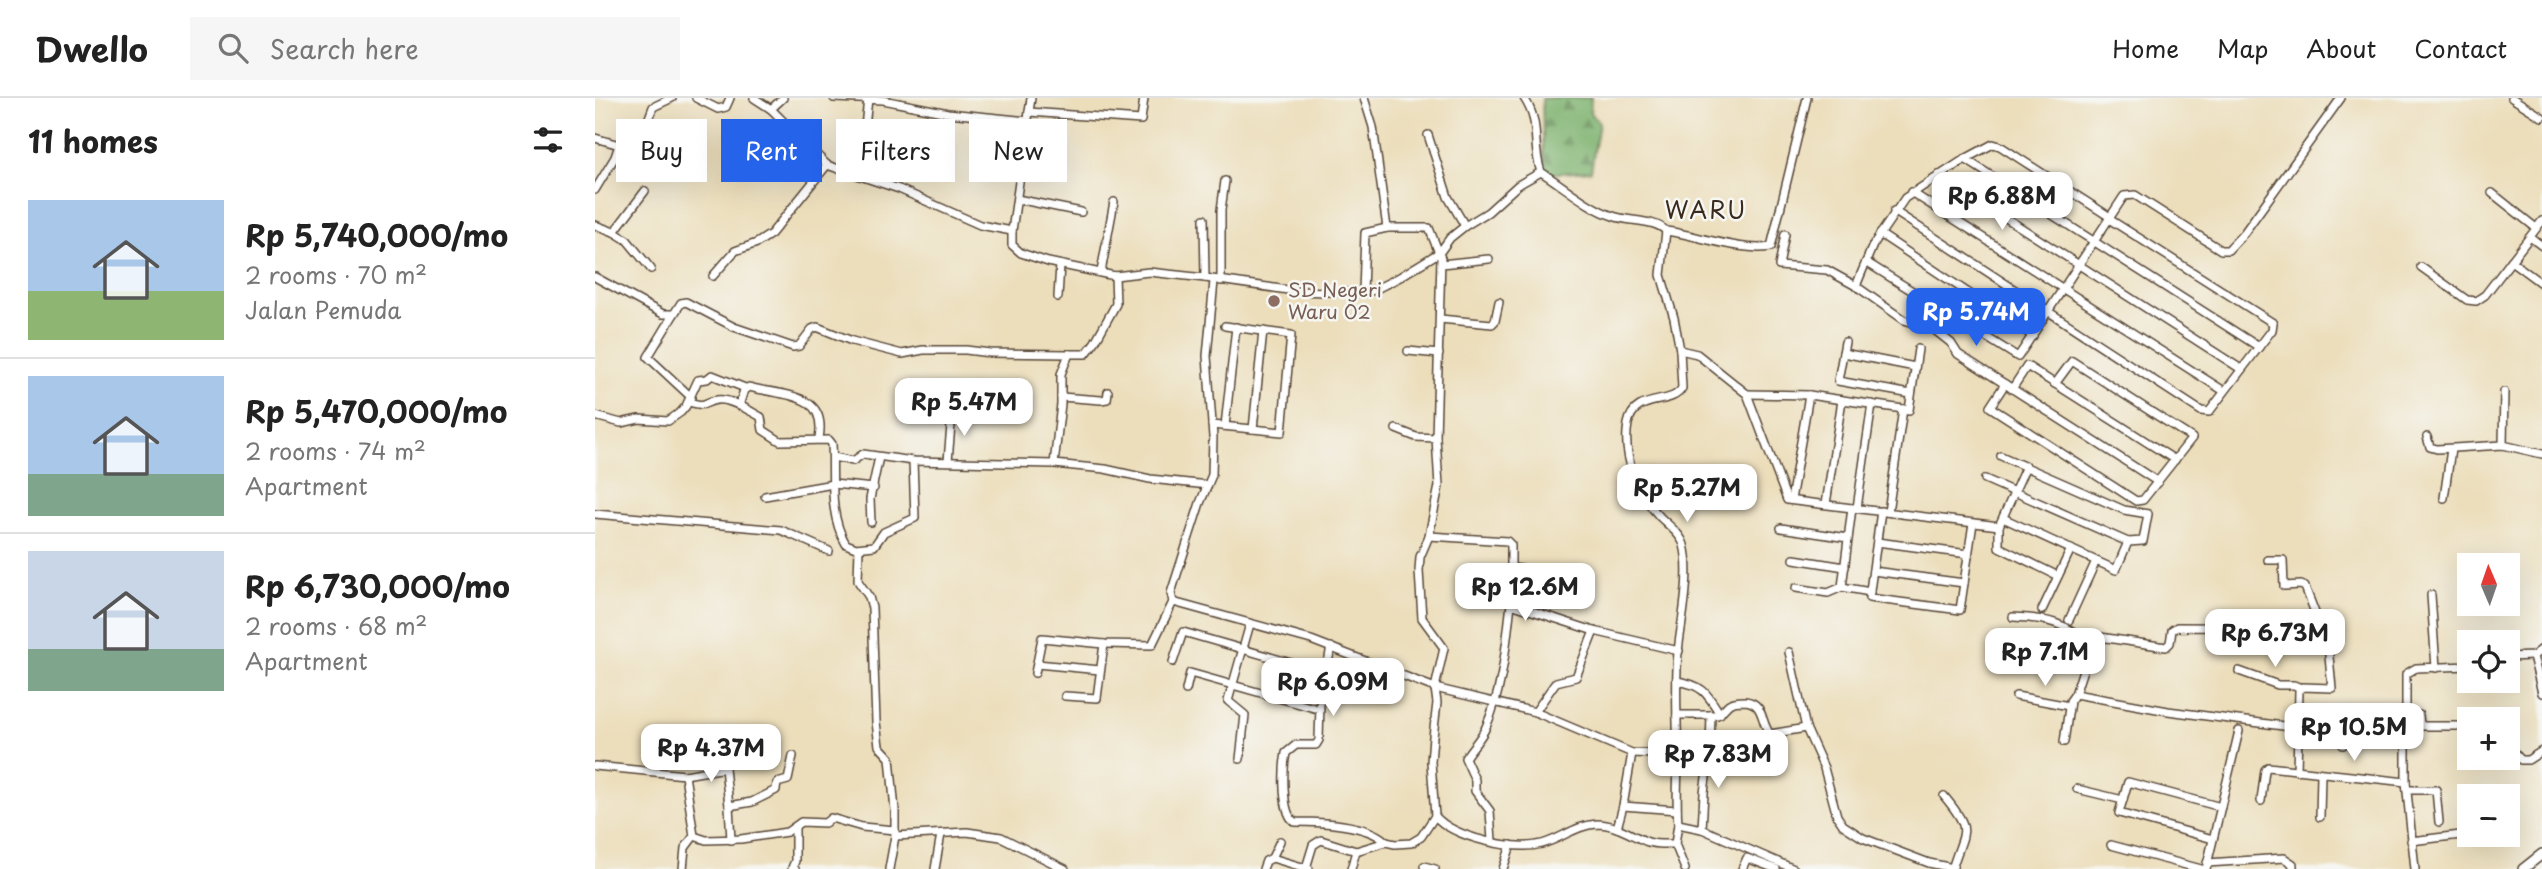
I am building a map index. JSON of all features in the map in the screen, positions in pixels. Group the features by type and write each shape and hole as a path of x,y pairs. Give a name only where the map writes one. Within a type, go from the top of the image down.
{"street":[{"path":"649,119 653,107 672,98"},
{"path":"696,98 718,109 726,107 730,98"},
{"path":"754,98 771,109 827,165 836,168"},
{"path":"771,109 783,98"},
{"path":"834,98 892,101 948,113 1008,119"},
{"path":"1028,119 1031,98"},
{"path":"1029,112 1141,120 1144,98"},
{"path":"1364,98 1373,127 1387,228"},
{"path":"1524,98 1535,118 1535,143 1541,172 1611,216 1753,248 1772,247 1807,98"},
{"path":"1866,262 2018,357 2124,196 2132,194 2221,250 2228,250 2341,98"},
{"path":"2512,98 2542,117"},
{"path":"866,119 869,99"},
{"path":"1428,135 1448,197 1465,226"},
{"path":"595,138 616,144"},
{"path":"1856,286 1880,234 1895,211 1911,192 1990,145 1997,144 2270,319 2273,323 2272,330 2209,412 2201,411 1895,211"},
{"path":"595,190 616,154"},
{"path":"1965,159 2259,346"},
{"path":"713,276 735,251 757,243 771,234 827,165"},
{"path":"1019,182 1012,245 1015,250 1060,265 1115,276 1149,272 1295,292 1363,293 1398,278 1440,252 1450,238 1465,226 1482,216 1525,180 1541,172"},
{"path":"1938,175 2241,369"},
{"path":"1035,673 1042,638 1151,645 1173,602 1171,593 1200,503 1212,475 1207,356 1218,281 1225,181"},
{"path":"876,182 919,197 980,225 1012,232"},
{"path":"614,232 645,191"},
{"path":"1911,192 2224,391"},
{"path":"2492,193 2536,228"},
{"path":"1017,199 1081,212"},
{"path":"1101,272 1114,202"},
{"path":"1204,219 1205,278"},
{"path":"2421,267 2467,300 2474,302 2485,295 2542,221"},
{"path":"595,225 614,232 629,242 651,269"},
{"path":"1331,647 1320,704 1319,740 1316,745 1296,745 1286,753 1284,776 1287,812 1293,821 1355,828 1377,835 1386,842 1411,843 1421,837 1435,817 1431,762 1437,703 1435,688 1444,648 1422,618 1419,571 1420,557 1429,536 1439,486 1436,438 1441,264 1440,252 1428,226 1387,228 1365,233 1363,293"},
{"path":"1666,230 1661,275 1674,318 1681,391 1674,396 1642,404 1631,416 1627,429 1629,454 1639,491 1681,539 1685,548 1686,594 1677,681 1678,824 1675,844 1685,869"},
{"path":"1785,234 1779,266 1827,270 1856,286 1905,320 1931,328 1951,343 1958,354 2158,482"},
{"path":"1880,234 2033,336"},
{"path":"2530,237 2542,247"},
{"path":"1441,264 1489,258"},
{"path":"2511,261 2542,284"},
{"path":"1058,297 1060,265"},
{"path":"913,461 915,518 884,532 874,546 849,546 841,535 834,505 831,442 820,438 800,441 775,439 763,430 761,417 739,406 718,400 707,405 690,399 648,357 681,303 688,302 734,327 793,347 799,346 812,328 817,327 852,341 902,354 923,350 966,350 990,353 1086,354 1116,304 1115,276"},
{"path":"595,277 663,314 674,314"},
{"path":"1440,319 1492,324 1495,323 1499,302"},
{"path":"1212,425 1282,432 1291,335 1225,326"},
{"path":"1225,426 1235,327"},
{"path":"1253,429 1263,331"},
{"path":"1845,342 1838,381 1911,394"},
{"path":"1747,394 1809,395 1909,410 1918,349"},
{"path":"1679,350 1696,354 1747,394 1787,500 1999,526"},
{"path":"1408,351 1439,354"},
{"path":"1843,353 1915,367"},
{"path":"1053,464 1061,374 1069,354"},
{"path":"2055,384 2072,361 2192,439 2143,500 2136,501 1990,407 2027,366 2055,384 2175,460"},
{"path":"595,416 621,423 644,418 664,422 681,412 698,380 712,375 745,388 802,398 814,408 820,419 820,438"},
{"path":"739,406 745,388"},
{"path":"1061,397 1101,400 1107,399 1108,392"},
{"path":"2503,445 2504,392"},
{"path":"1791,500 1809,395"},
{"path":"1826,504 1842,400"},
{"path":"1842,587 1872,404"},
{"path":"1903,409 1869,598 1960,610 1973,523"},
{"path":"948,461 952,413"},
{"path":"1396,429 1416,437 1436,438"},
{"path":"2427,437 2427,443 2432,449 2503,445 2542,454"},
{"path":"2444,498 2451,449"},
{"path":"833,457 853,461 861,454 913,461 1053,464 1207,485"},
{"path":"1985,479 2128,542 2143,541 2148,514 2124,510 2001,456"},
{"path":"870,522 870,499 879,457"},
{"path":"2026,466 1999,526 1999,547 2058,576"},
{"path":"765,496 832,484 874,488"},
{"path":"595,514 781,530 829,551"},
{"path":"2003,518 2116,570 2128,542"},
{"path":"1781,528 1848,538"},
{"path":"1429,536 1507,541 1511,545 1511,604 1507,649 1495,703 1482,735 1465,758 1475,780 1475,791 1490,811 1492,841"},
{"path":"1877,542 1968,554"},
{"path":"859,548 858,580 869,597 872,608 879,746 891,761 895,833 889,869"},
{"path":"2042,610 2071,549"},
{"path":"1794,559 1845,567"},
{"path":"2239,671 2278,685 2332,688 2328,646 2305,587 2284,586 2283,560 2268,560"},
{"path":"2069,620 2097,561"},
{"path":"1512,568 1546,575 1576,570"},
{"path":"1873,570 1964,583"},
{"path":"1796,588 1828,593 1842,587 1870,592"},
{"path":"2431,595 2436,668"},
{"path":"1173,602 1331,647 1435,688 1535,712 1632,753 1678,755"},
{"path":"1511,604 1594,631 1679,651"},
{"path":"2013,617 2038,618 2060,624 2083,636 2091,646"},
{"path":"1240,759 1245,715 1228,701 1250,624"},
{"path":"2064,742 2069,706 2091,646 2103,636 2167,647 2172,630 2177,627 2323,628"},
{"path":"1535,712 1556,682 1576,677 1594,631"},
{"path":"1173,662 1183,632 1319,671"},
{"path":"1065,696 1097,698 1104,644"},
{"path":"2520,657 2533,656 2542,649"},
{"path":"1789,652 1806,729 1824,768 1837,816 1843,825 1863,838 1952,869 1965,836 1965,826 1962,817 1944,796"},
{"path":"2533,656 2542,694"},
{"path":"1037,664 1100,670"},
{"path":"2415,869 2406,786 2406,674 2413,668 2457,667"},
{"path":"1186,690 1189,673 1314,708"},
{"path":"1677,681 1692,683 1701,688 1720,714"},
{"path":"2297,771 2301,688"},
{"path":"2075,694 2172,711 2299,723 2339,718 2343,745"},
{"path":"2016,696 2069,706"},
{"path":"1677,715 1720,714 1732,702 1753,702 1761,709 1770,734 1806,729"},
{"path":"1702,829 1711,715"},
{"path":"2419,715 2423,726 2457,726"},
{"path":"2205,867 2239,731"},
{"path":"731,839 722,741 740,738"},
{"path":"2520,758 2528,760 2542,751"},
{"path":"1617,828 1632,753"},
{"path":"729,806 752,802 776,790 777,783 788,780 793,756"},
{"path":"595,766 685,775 725,768"},
{"path":"2261,801 2266,768 2297,771 2436,790 2439,822"},
{"path":"2320,817 2321,774"},
{"path":"683,869 685,848 694,836 685,775"},
{"path":"2213,839 2119,813 2127,782 2221,807"},
{"path":"2077,789 2123,800"},
{"path":"1623,806 1677,810"},
{"path":"1435,817 1449,828 1511,845 1529,847 1545,844 1578,828 1596,824 1617,828 1652,843 1675,844"},
{"path":"694,836 706,840 731,839 787,832 801,822 825,823 831,818 895,833 967,832 1001,837 1065,869"},
{"path":"1678,824 1702,829 1794,869"},
{"path":"793,869 795,827"},
{"path":"935,869 941,834"},
{"path":"2411,841 2457,835"},
{"path":"1263,869 1280,841"},
{"path":"1272,858 1307,869 1316,841 1356,851 1386,842"},
{"path":"1503,869 1511,845"},
{"path":"2111,845 2205,867 2284,858 2293,864 2293,869"},
{"path":"1351,869 1356,851"},
{"path":"2523,869 2542,854"},
{"path":"1742,869 1748,858 1776,869"},
{"path":"1424,866 1435,869"}],"green space":[{"path":"1542,98 1591,98 1590,113 1599,122 1591,171 1544,174"}],"place":[{"name":"SD Negeri Waru 02","path":"1274,301"}],"district":[{"name":"WARU","path":"1706,211"}]}
